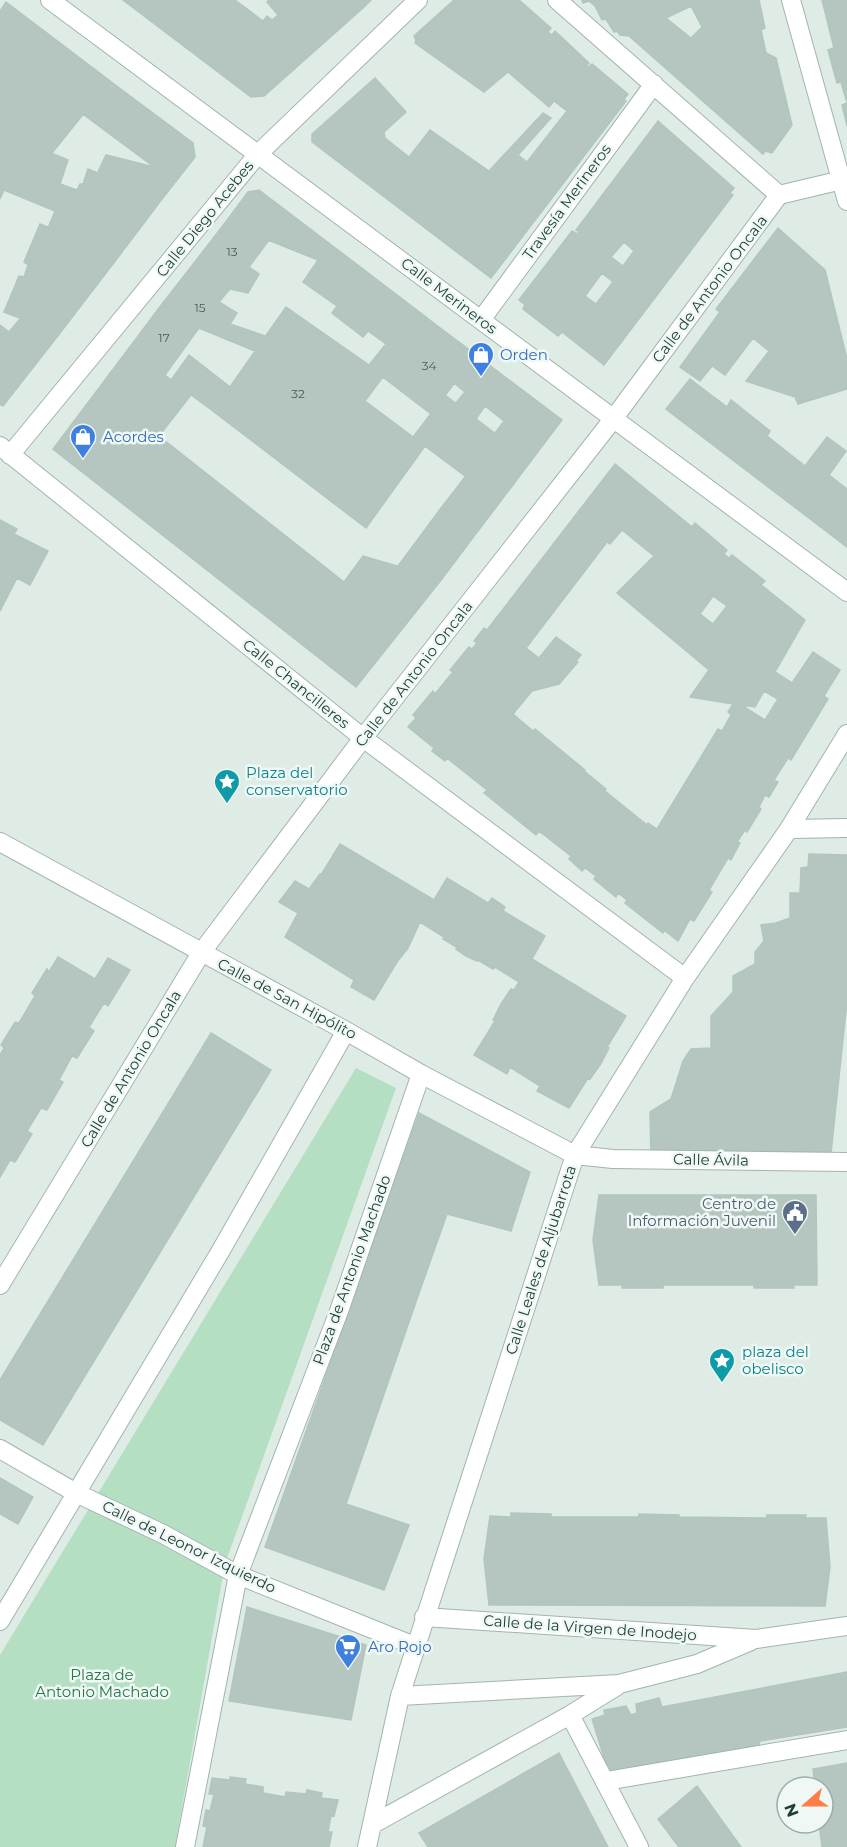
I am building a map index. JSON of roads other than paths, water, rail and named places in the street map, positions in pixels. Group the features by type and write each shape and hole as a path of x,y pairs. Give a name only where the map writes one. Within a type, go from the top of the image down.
{"street":[{"name":"Calle Merineros","path":"50,0 847,592"},
{"name":"Calle Diego Acebes","path":"5,450 258,154 418,0"},
{"path":"557,0 779,195 842,180"},
{"path":"790,0 847,201"},
{"name":"Travesía Merineros","path":"481,320 654,84"},
{"name":"Calle de Antonio Oncala","path":"0,1285 201,953 363,738 614,418 779,195"},
{"name":"Calle Chancilleres","path":"5,450 363,738 685,978"},
{"name":"Calle Leales de Aljubarrota","path":"367,1847 400,1696 575,1155 685,978 789,829 847,734"},
{"path":"789,829 847,828"},
{"name":"Calle de San Hipólito","path":"0,842 421,1074 575,1155"},
{"path":"0,1621 220,1252 346,1031"},
{"name":"Plaza de Antonio Machado","path":"185,1847 238,1575 339,1311 421,1074"},
{"name":"Calle Ávila","path":"575,1155 614,1159 847,1162"},
{"name":"Calle de Leonor Izquierdo","path":"0,1449 76,1493 163,1534 238,1575 417,1647"},
{"name":"Calle de la Virgen de Inodejo","path":"424,1617 756,1639 847,1626"},
{"name":"Calle de la Virgen de Inodejo","path":"400,1696 619,1684 697,1664 756,1639"},
{"name":"Calle de la Virgen de Inodejo","path":"373,1824 570,1714 619,1684"},
{"path":"570,1714 639,1847"},
{"path":"606,1781 847,1740"}],"place":[{"name":"Orden","path":"481,378"},
{"name":"Acordes","path":"83,460"},
{"name":"Plaza del conservatorio","path":"227,805"},
{"name":"Centro de Información Juvenil","path":"795,1236"},
{"name":"plaza del obelisco","path":"722,1384"},
{"name":"Aro Rojo","path":"348,1670"}]}
